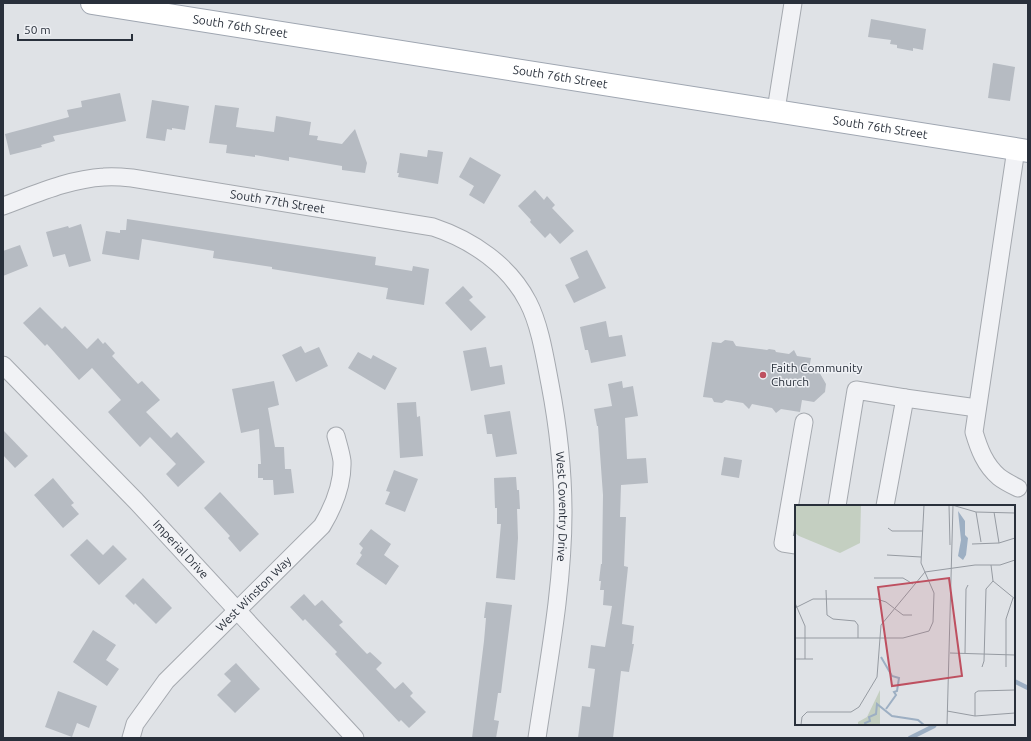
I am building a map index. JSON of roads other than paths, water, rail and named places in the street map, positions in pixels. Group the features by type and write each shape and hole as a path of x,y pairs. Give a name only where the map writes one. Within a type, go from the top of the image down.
{"main road":[{"name":"South 76th Street","path":"92,3 1022,150"}],"street":[{"path":"776,110 793,3"},
{"path":"1018,488 999,477 989,466 979,448 974,432 1022,150"},
{"name":"South 77th Street","path":"3,206 46,190 74,182 104,177 132,178 433,227 463,239 480,249 507,273 528,302"},
{"name":"West Coventry Drive","path":"528,302 535,318 545,357 555,413 561,462 563,513 561,556 556,603 537,738"},
{"name":"Imperial Drive","path":"5,372 136,501 355,738"},
{"path":"837,505 856,390 977,408"},
{"path":"885,505 905,398"},
{"path":"795,545 783,543 804,422"},
{"name":"West Winston Way","path":"131,738 135,724 166,681 322,526 337,497 341,481 342,460 336,436"}],"waterway":[{"path":"1015,682 1028,688"},
{"path":"910,738 934,725"}],"place":[{"name":"Faith Community Church","path":"763,375"}]}
